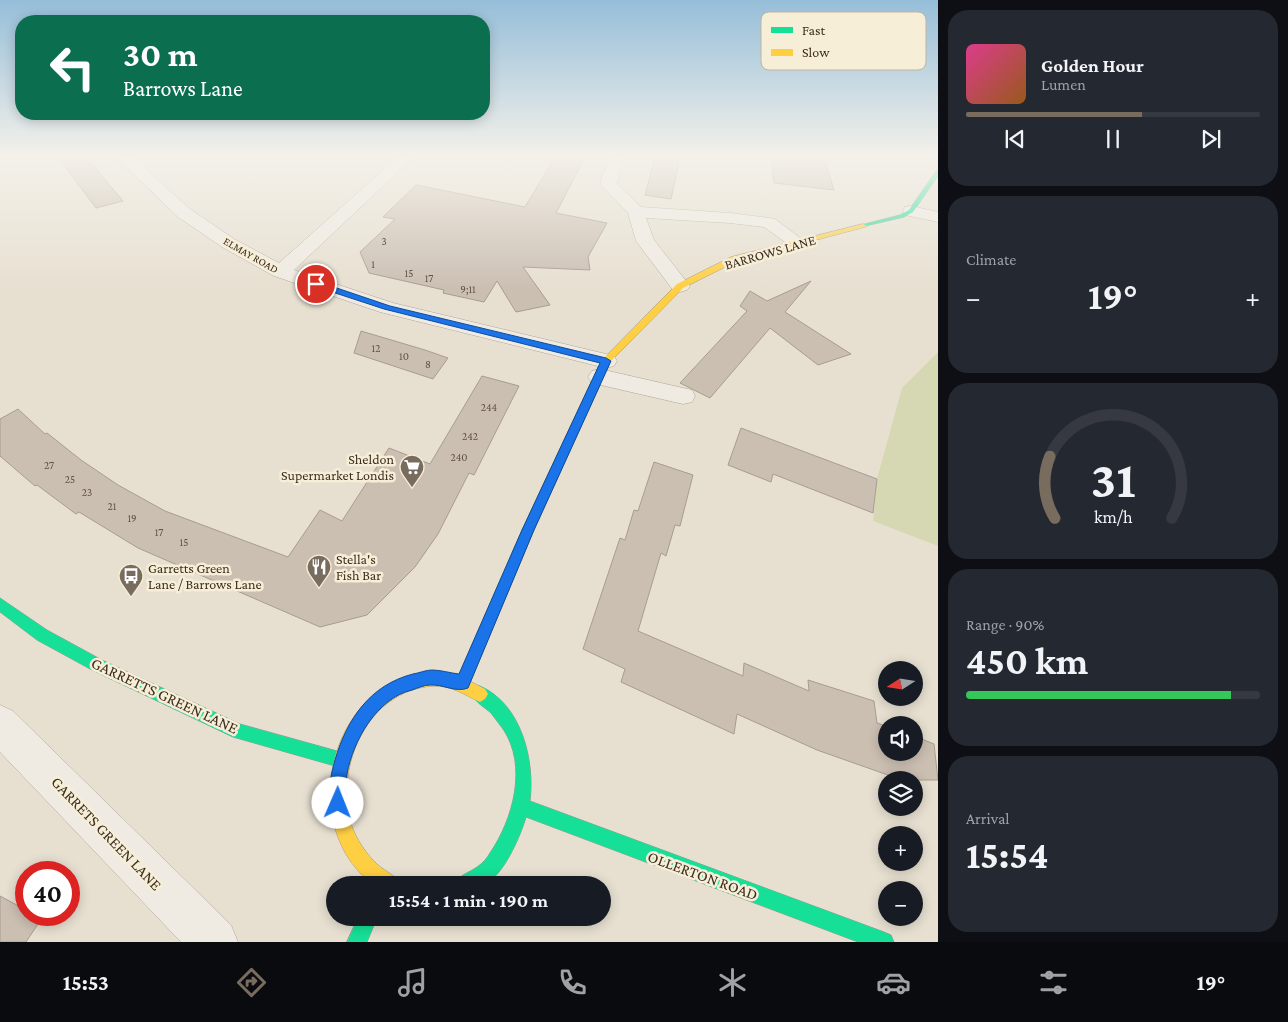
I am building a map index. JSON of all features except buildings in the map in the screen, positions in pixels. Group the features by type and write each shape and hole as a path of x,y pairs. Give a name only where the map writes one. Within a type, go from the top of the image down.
{"street":[{"name":"ELMAY ROAD","path":"171,201 184,213 228,243 281,272 387,308 603,369 683,396"},
{"path":"281,272 359,201"},
{"path":"625,201 636,212 645,241 680,286"},
{"path":"918,201 911,211 938,217"},
{"name":"BARROWS LANE","path":"463,682 528,530 603,369 668,295 680,286 734,259 902,216 911,211"},
{"path":"636,212 730,218 769,224 798,243"},
{"name":"GARRETTS GREEN LANE","path":"0,604 42,635 97,665 239,731 342,760"},
{"path":"376,876 367,868 347,836 338,803 339,775 342,760 350,738 361,719 388,692 402,684 431,677 463,682 493,701 514,730 524,764 522,807 513,836 485,873 480,876"},
{"name":"GARRETS GREEN LANE","path":"0,724 214,942"},
{"name":"OLLERTON ROAD","path":"522,807 884,942"},
{"path":"357,942 364,926"}],"green space":[{"path":"938,352 938,546 873,521 877,479 902,388"}],"traffic: fast":[{"path":"863,226 902,216 911,211 918,201"},
{"path":"463,682 528,530 606,361"},
{"path":"0,604 42,635 97,665 239,731 342,760"},
{"path":"480,694 497,708 510,725 518,743 523,763 524,783 521,804 506,844 495,862 480,876"},
{"path":"523,807 884,942"},
{"path":"357,942 364,926"}],"traffic: slow":[{"path":"606,361 680,286 734,259 863,226"},
{"path":"377,876 362,861 350,842 340,814 338,784 341,764 349,742 360,721 376,704 394,690 414,682 435,679 458,682 480,694"}],"place":[{"name":"Sheldon Supermarket Londis","path":"412,488"},
{"name":"Stella's Fish Bar","path":"319,588"},
{"name":"Garretts Green Lane / Barrows Lane","path":"131,597"}],"route":[{"path":"316,284 387,308 606,361 528,530 463,682 431,677 402,684 388,692 361,719 350,738 339,775 338,803"}]}
